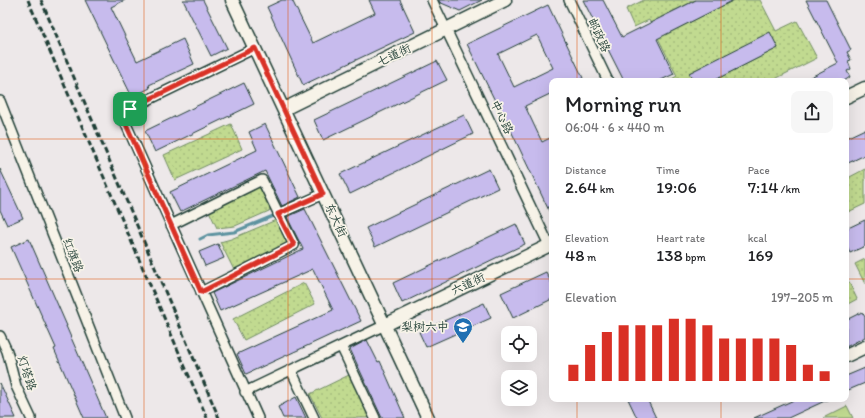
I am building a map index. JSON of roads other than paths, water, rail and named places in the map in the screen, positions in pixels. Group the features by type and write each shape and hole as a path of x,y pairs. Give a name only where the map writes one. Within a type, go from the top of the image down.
{"street":[{"name":"东大街","path":"232,0 428,418"},
{"name":"中心路","path":"432,0 549,240"},
{"name":"七道街","path":"284,110 505,0"},
{"name":"邮政路","path":"569,0 607,78"},
{"path":"255,48 121,113 245,392 258,418"},
{"path":"849,96 865,88"},
{"name":"红旗路","path":"0,101 125,418"},
{"path":"171,225 262,180 294,245 201,292"},
{"path":"278,214 323,194"},
{"name":"六道街","path":"385,325 549,245"},
{"path":"245,392 385,325"},
{"name":"灯塔路","path":"0,336 7,351 16,386 31,418"},
{"path":"341,346 375,418"},
{"path":"849,355 865,347"},
{"path":"291,370 314,418"}],"waterway":[{"path":"200,239 208,235 234,232 273,216"}],"railway":[{"path":"28,0 207,418"},
{"path":"41,0 219,418"}],"place":[{"name":"梨树六中","path":"463,344"}]}
